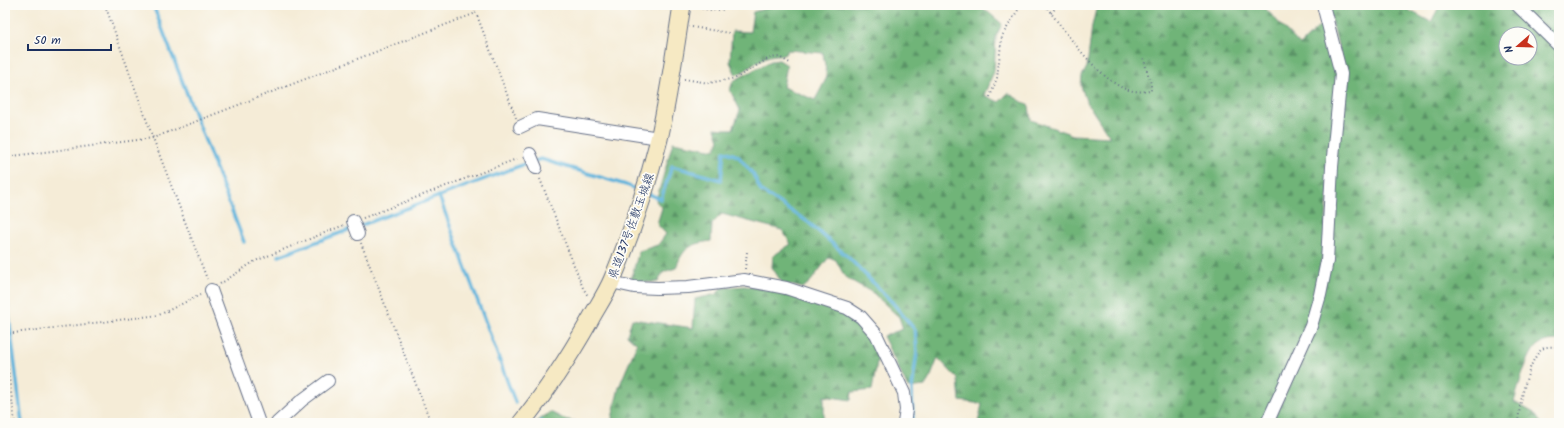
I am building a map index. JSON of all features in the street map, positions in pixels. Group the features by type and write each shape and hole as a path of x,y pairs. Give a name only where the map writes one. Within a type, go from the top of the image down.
{"main road":[{"name":"県道137号佐敷玉城線","path":"521,423 563,367 611,282 644,193 659,138 679,25 688,6"}],"street":[{"path":"1266,423 1311,326 1320,295 1327,261 1332,167 1341,74 1323,5"},
{"path":"1517,5 1559,46"},
{"path":"520,127 537,119 659,138"},
{"path":"530,154 536,168"},
{"path":"353,222 358,234"},
{"path":"611,282 634,287 657,288 744,280 786,288 847,308 861,317 876,334 904,393 906,410 904,423"},
{"path":"211,290 259,423"},
{"path":"277,423 328,381"}],"path":[{"path":"105,5 153,138 211,290"},
{"path":"473,5 520,127"},
{"path":"688,6 717,11 729,9 735,5"},
{"path":"990,97 997,78 1002,36 1021,5"},
{"path":"1045,5 1102,74 1124,89 1141,92 1151,91 1151,84 1143,57"},
{"path":"1051,13 1058,5"},
{"path":"5,157 153,138 476,14"},
{"path":"679,25 729,33"},
{"path":"671,76 709,83 736,78 769,58 779,57 790,63"},
{"path":"6,334 159,315 211,290 255,261 530,154"},
{"path":"536,168 583,288 591,299 599,303"},
{"path":"358,234 431,423"},
{"path":"744,280 747,252"},
{"path":"5,345 14,423"},
{"path":"1518,423 1519,409 1531,366 1538,353 1545,348 1559,347"}],"green space":[{"path":"771,5 982,5 982,7 1002,24 996,36 994,71 984,95 999,102 1008,93 1029,106 1031,120 1073,135 1110,137 1086,101 1081,86 1082,76 1087,67 1092,26 1097,5 1262,5 1300,45 1323,23 1338,75 1324,241 1318,284 1310,321 1264,423 978,423 982,404 960,401 958,379 938,358 931,376 925,386 908,388 883,336 903,329 899,317 873,293 845,277 836,260 829,257 811,281 803,288 782,283 772,267 773,256 791,244 782,230 722,214 712,224 711,241 688,248 681,256 676,268 663,272 658,282 636,282 631,279 639,251 658,245 666,234 657,224 662,208 656,201 673,142 715,150 719,140 715,128 733,129 740,110 730,90 733,81 771,61 779,60 787,65 783,87 815,100 827,77 823,53 788,50 784,55 769,56 764,58 736,75 730,62 732,31 750,32 753,12 771,7"},
{"path":"1328,5 1399,5 1431,22 1440,5 1559,5 1559,340 1543,343 1534,349 1523,372 1514,402 1534,413 1541,423 1272,423 1315,330 1345,73"},
{"path":"745,286 787,293 844,313 859,322 874,337 879,351 872,390 852,392 851,400 824,396 824,423 611,423 619,387 637,344 627,335 632,319 693,328 695,299 717,294 721,288"},
{"path":"550,412 564,419 583,423 535,423"}],"waterway":[{"path":"153,5 244,242"},
{"path":"648,194 661,199 672,166 721,180 724,151 738,156 753,174 761,191 808,222 850,259 892,302 915,330 917,352 912,388 913,423"},
{"path":"279,256 541,159 641,191"},
{"path":"439,196 515,402"},
{"path":"5,284 22,423"}]}
